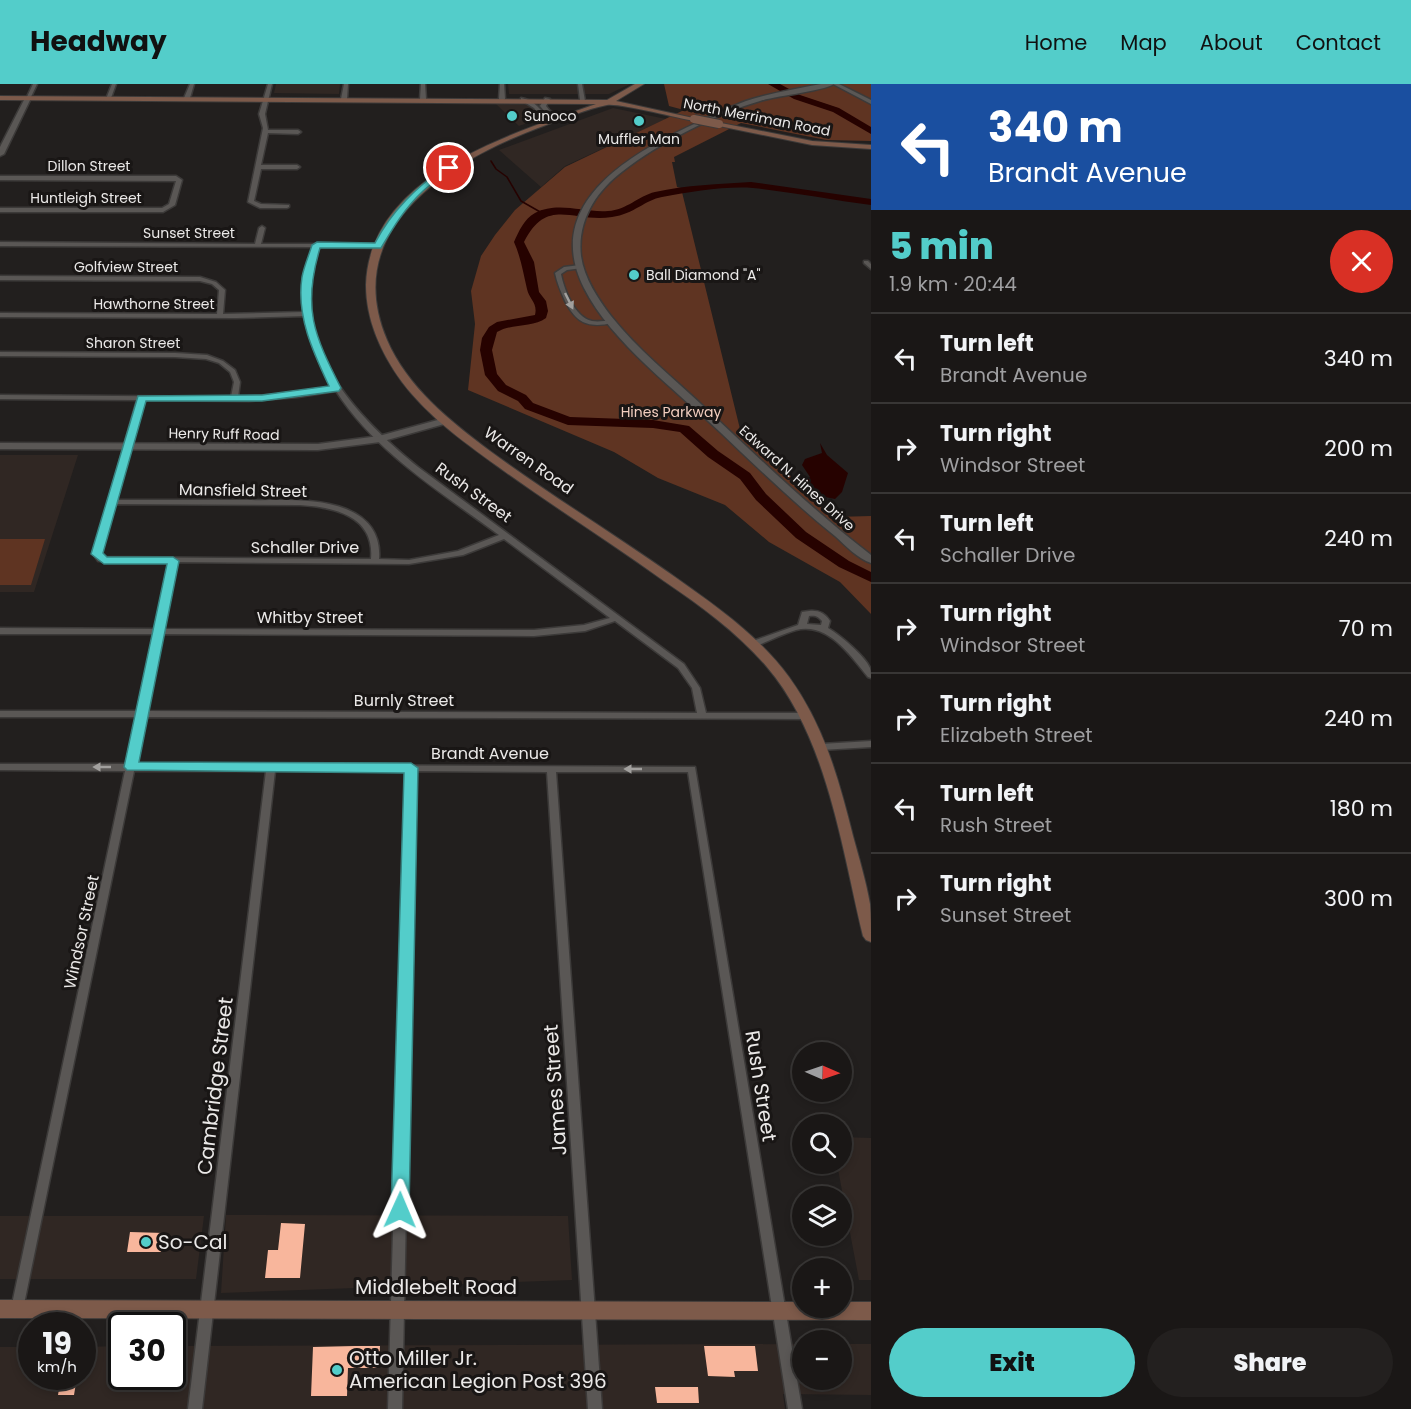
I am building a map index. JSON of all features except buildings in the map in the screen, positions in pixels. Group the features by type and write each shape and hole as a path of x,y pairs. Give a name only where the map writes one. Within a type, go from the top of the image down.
{"main road":[{"name":"Warren Road","path":"640,84 609,102 548,122 483,149 431,180 398,212 378,246 369,282 377,329 390,358 402,377 419,397 445,421 703,603 753,644 783,678 807,716 830,772 870,927"},
{"name":"North Merriman Road","path":"0,98 583,100 609,102 812,143 871,147"},
{"name":"Middlebelt Road","path":"8,1309 871,1311"}],"street":[{"path":"0,154 35,84"},
{"path":"108,98 114,84"},
{"path":"187,98 192,84"},
{"path":"270,84 262,114 265,131 252,204 287,206"},
{"path":"344,99 346,84"},
{"path":"423,84 423,99"},
{"path":"502,84 502,99"},
{"path":"580,84 583,100"},
{"path":"833,84 871,102"},
{"name":"Edward N. Hines Drive","path":"833,84 786,93 734,108 651,148 611,175 587,206 577,240 580,267 593,296 611,322 785,488 871,560"},
{"path":"523,99 537,107 548,122"},
{"path":"547,99 543,106 546,110 565,117"},
{"path":"265,131 298,132"},
{"path":"258,167 297,168"},
{"name":"Dillon Street","path":"0,178 177,178 171,207"},
{"name":"Huntleigh Street","path":"0,210 163,210 171,207"},
{"path":"258,245 262,228"},
{"name":"Sunset Street","path":"0,244 378,246"},
{"name":"Rush Street","path":"317,245 307,277 307,314 316,348 336,388 380,440 415,469 618,618 686,671 696,688 702,716"},
{"path":"580,267 566,268 558,273 572,308 580,319 588,323 611,322"},
{"name":"Golfview Street","path":"0,278 200,279 214,283 222,290 219,316"},
{"name":"Hawthorne Street","path":"0,315 307,314"},
{"name":"Sharon Street","path":"0,354 207,357 221,362 233,371 237,382 234,398"},
{"path":"0,397 234,398 298,395 336,388"},
{"path":"112,502 141,398"},
{"name":"Henry Ruff Road","path":"0,446 294,448 333,446 380,440 445,421"},
{"name":"Schaller Drive","path":"112,502 97,554 99,558 108,561 409,562 446,557 506,535"},
{"name":"Mansfield Street","path":"112,502 300,503 324,506 349,513 366,526 375,541 375,562"},
{"name":"Windsor Street","path":"8,1309 131,767 173,561"},
{"path":"802,627 805,614 813,612 822,615 826,621 824,628"},
{"name":"Whitby Street","path":"0,631 534,633 585,628 618,618"},
{"path":"753,644 802,627 824,628 871,675"},
{"name":"Burnly Street","path":"0,714 807,716"},
{"path":"821,747 871,744"},
{"name":"Brandt Avenue","path":"0,767 692,769"},
{"name":"Cambridge Street","path":"195,1409 271,768"},
{"path":"395,1409 411,768"},
{"name":"James Street","path":"551,769 595,1409"},
{"name":"Rush Street","path":"692,769 795,1409"}],"shaded area":[{"path":"276,84 340,84 339,94 274,93"},
{"path":"508,84 630,84 609,94 509,94"},
{"path":"496,104 529,105 541,118 519,126"},
{"path":"613,108 666,119 565,166 541,187 499,150"},
{"path":"820,443 827,455 848,473 842,492 835,499 820,496 802,483 810,477 802,465 805,459 822,453"},
{"path":"0,455 78,455 34,592 0,592"},
{"path":"852,1137 871,1138 871,1280 859,1280 852,1243 852,1186 841,1186 839,1174 852,1174"},
{"path":"226,1215 568,1216 572,1280 221,1293"},
{"path":"0,1216 204,1216 196,1279 0,1279"},
{"path":"792,1344 792,1390 852,1390 852,1344 871,1344 871,1395 783,1394 785,1409 0,1409 0,1347 18,1347 18,1390 96,1390 96,1347 108,1346 108,1390 186,1390 186,1346"}],"green space":[{"name":"Hines Parkway","path":"664,84 871,84 871,141 826,140 741,123 674,157 675,162 672,162 677,187 681,188 740,429 835,517 871,516 871,614 840,582 769,542 725,505 658,478 614,452 468,390 475,324 471,291 481,256 515,210 565,167 684,110 669,106"},
{"path":"0,539 45,539 31,585 0,585"}],"waterway":[{"path":"773,84 797,97 836,110 871,131"},
{"path":"491,161 496,169 507,177 521,201 542,213"},
{"path":"871,202 751,185 702,188 656,195 623,212 593,214 564,211 538,216 527,225 519,242 528,262 533,292 540,301 542,311 540,318 501,325 493,330 488,338 486,350 491,375 502,388 522,398 529,406 568,421 653,424 684,429 713,454 745,476 761,497 801,535 844,564 871,578"}],"place":[{"name":"Sunoco","path":"512,116"},
{"name":"Muffler Man","path":"639,121"},
{"name":"Ball Diamond \"A\"","path":"634,275"},
{"name":"So-Cal","path":"146,1242"},
{"name":"Otto Miller Jr. American Legion Post 396","path":"337,1370"}],"route":[{"path":"400,1210 411,768 131,767 173,561 104,560 97,554 141,398 262,398 310,394 336,388 316,348 307,314 307,277 317,245 378,246 388,226 414,194 449,168"}]}
